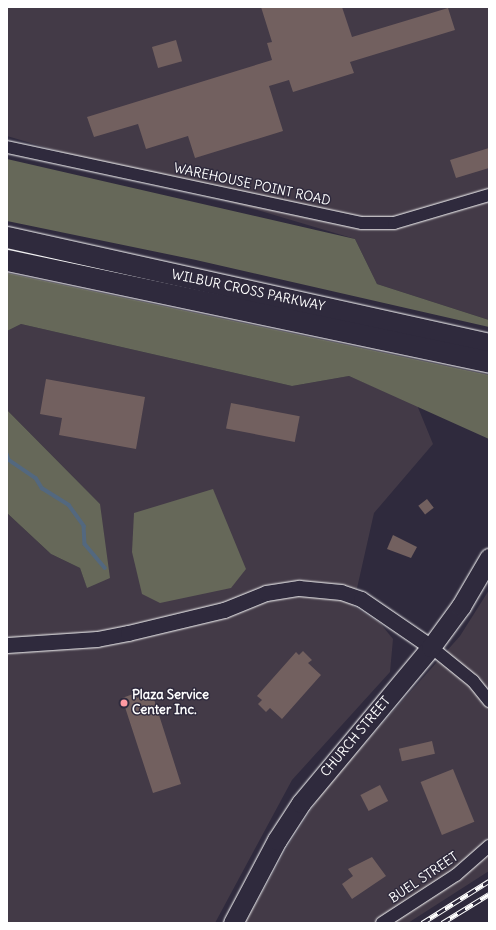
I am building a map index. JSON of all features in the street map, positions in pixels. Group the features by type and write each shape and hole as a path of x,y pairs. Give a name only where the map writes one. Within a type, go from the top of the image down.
{"highway":[{"name":"WILBUR CROSS PARKWAY","path":"7,238 489,344"},
{"name":"WILBUR CROSS PARKWAY","path":"7,260 489,362"}],"main road":[{"name":"CHURCH STREET","path":"233,923 276,840 301,803 431,647 461,606 489,558"}],"street":[{"name":"WAREHOUSE POINT ROAD","path":"7,147 362,223 394,223 489,195"},
{"path":"7,645 97,639 128,634 224,610 266,593 299,588 341,592 361,600 431,647 473,681 489,701"},
{"name":"BUEL STREET","path":"382,923 456,875 485,850"}],"shaded area":[{"path":"7,7 489,7 489,320 377,284 355,239 7,136"},
{"path":"21,324 292,386 349,376 417,405 433,444 374,513 353,606 380,623 393,639 390,672 292,780 215,923 7,923 7,513 51,554 80,568 87,587 100,504 7,410 7,331"},
{"path":"489,590 489,871 408,923 245,923 288,846 325,788 460,636"}],"green space":[{"path":"7,159 355,239 377,284 489,320 489,327 196,260 7,221"},
{"path":"7,273 489,375 489,439 349,376 292,386 21,324 7,331"},
{"path":"7,410 100,504 110,578 87,588 80,568 51,554 7,513"},
{"path":"213,489 246,569 231,588 160,603 142,594 132,552 134,513"}],"building":[{"path":"261,7 342,7 352,37 448,8 455,30 350,62 354,73 293,92 289,80 269,86 283,131 195,158 188,136 146,149 138,124 94,137 87,117 272,60 267,43 272,42"},
{"path":"176,40 182,61 158,68 152,47"},
{"path":"489,148 489,168 456,178 450,160"},
{"path":"46,379 145,397 136,449 59,435 62,418 40,414"},
{"path":"231,403 300,416 295,442 226,429"},
{"path":"427,499 434,508 425,514 418,506"},
{"path":"393,535 417,547 411,558 387,549"},
{"path":"303,651 312,660 308,663 321,675 282,719 270,708 266,712 258,704 262,700 257,696 296,652 299,655"},
{"path":"136,693 137,698 152,693 181,784 153,793 122,698"},
{"path":"432,741 435,754 402,761 399,749"},
{"path":"453,769 474,822 442,835 421,782"},
{"path":"380,785 388,801 369,811 360,795"},
{"path":"372,857 386,876 352,899 342,884 353,876 348,869"}],"waterway":[{"path":"7,454 9,460 36,478 42,488 69,505 84,526 85,544 105,568"}],"railway":[{"path":"422,923 489,881"},
{"path":"442,923 489,894"}],"place":[{"name":"Plaza Service Center Inc.","path":"124,703"}]}
